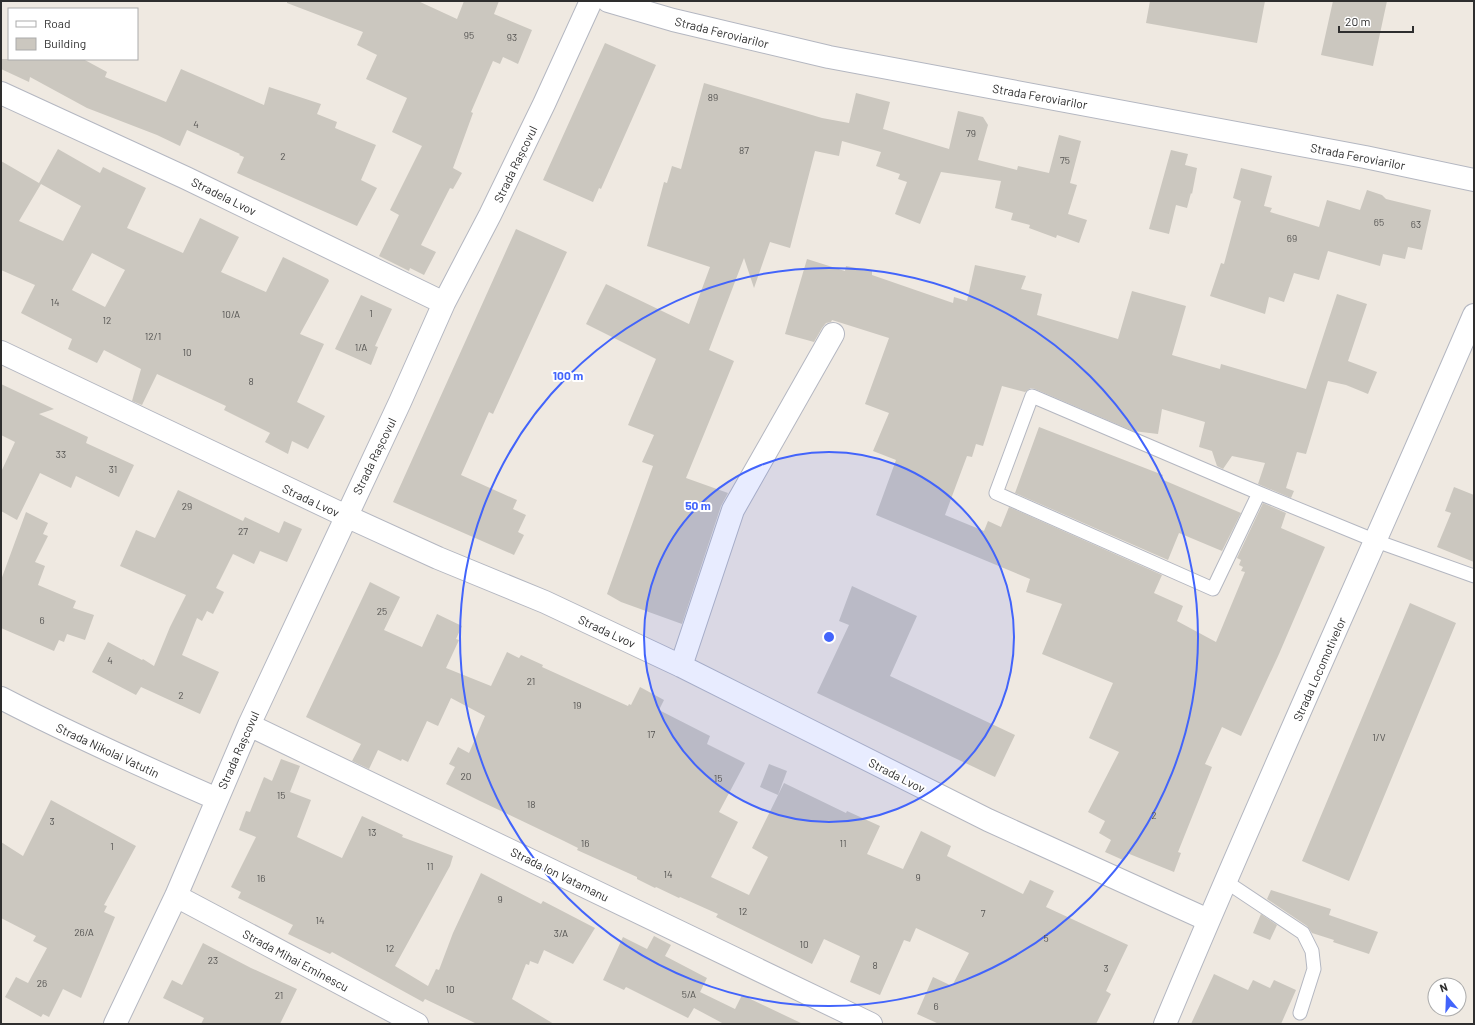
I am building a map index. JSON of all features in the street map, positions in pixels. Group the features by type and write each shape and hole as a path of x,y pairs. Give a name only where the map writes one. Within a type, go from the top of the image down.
{"street":[{"name":"Strada Rașcovul","path":"115,1024 176,896 249,725 400,402 444,303 490,215 591,1"},
{"name":"Strada Feroviarilor","path":"608,1 674,20 829,57 1350,154 1474,180"},
{"name":"Stradela Lvov","path":"1,93 186,178 444,303"},
{"name":"Strada Locomotivelor","path":"1165,1024 1208,920 1376,541 1474,315"},
{"path":"681,666 733,510 833,334"},
{"name":"Strada Lvov","path":"1,352 346,516 438,558 545,602 681,666 988,820 1208,920"},
{"name":"Strada Nikolai Vatutin","path":"1,698 54,726 217,799"},
{"name":"Strada Ion Vatamanu","path":"249,725 872,1024"},
{"name":"Strada Mihai Eminescu","path":"176,896 417,1024"}],"lane":[{"path":"1259,493 1213,588 996,493 1032,396 1259,493 1376,541 1474,576"},
{"path":"1225,882 1304,933 1312,951 1314,969 1300,1013"}],"building":[{"path":"287,1 418,1 457,19 464,1 499,1 494,14 532,30 518,64 503,57 500,64 493,61 471,112 473,113 453,168 462,173 453,189 450,188 421,245 436,252 424,275 410,268 409,271 379,256 399,215 390,210 422,146 392,132 407,98 366,79 377,55 357,45 363,32 287,3"},
{"path":"1150,1 1265,1 1257,43 1146,23"},
{"path":"1333,1 1387,1 1373,66 1321,55"},
{"path":"605,43 656,65 601,189 599,188 593,202 543,180"},
{"path":"1,59 85,60 107,72 105,77 166,102 181,69 264,105 269,87 321,104 317,114 337,122 335,128 376,145 361,180 377,188 357,226 237,173 244,157 187,130 180,146 157,135 87,108 30,77 29,82 1,69"},
{"path":"704,83 822,118 849,123 856,93 890,102 883,129 949,149 958,111 983,117 988,125 978,160 1017,170 1018,166 1049,173 1059,135 1081,141 1070,183 1077,185 1068,214 1087,220 1079,243 1057,235 1056,238 1029,228 1030,225 1011,220 1013,213 995,208 1001,181 941,172 920,224 895,214 907,182 898,179 900,174 876,166 881,152 842,141 839,156 815,151 790,248 770,242 754,288 744,258 709,350 734,361 686,478 728,493 721,506 682,624 621,602 607,594 653,466 642,462 654,435 628,425 656,359 586,324 606,284 689,324 710,267 647,246 664,182 667,183 672,166 681,169"},
{"path":"58,149 100,173 103,167 146,188 127,228 183,253 200,218 239,237 221,272 266,292 283,257 328,279 329,281 300,334 324,344 297,402 325,416 308,449 292,441 288,454 265,442 270,433 224,410 226,406 157,374 142,405 132,401 141,369 104,350 97,363 68,349 72,339 21,313 35,285 1,270 1,161 39,183","holes":["41,184 81,206 63,241 19,221","92,253 125,270 105,307 72,290"]},
{"path":"1171,150 1188,154 1185,165 1197,168 1192,194 1191,193 1187,208 1176,205 1169,234 1149,229"},
{"path":"1241,168 1272,176 1264,206 1272,208 1270,212 1319,227 1327,200 1360,210 1367,190 1382,195 1386,199 1431,210 1422,250 1408,247 1405,259 1383,254 1380,266 1328,251 1319,280 1294,273 1284,302 1269,297 1265,314 1210,296 1221,263 1224,264 1241,201 1233,198"},
{"path":"516,229 567,252 493,414 489,412 461,475 517,500 513,509 526,515 518,532 524,535 514,555 393,502"},
{"path":"807,259 845,271 846,266 872,271 872,275 953,303 954,297 967,301 975,265 1026,276 1021,289 1042,294 1037,315 1118,339 1132,291 1186,306 1172,355 1220,369 1221,364 1306,389 1337,294 1367,304 1348,361 1377,372 1368,394 1346,385 1328,381 1306,454 1297,452 1286,488 1294,491 1291,498 1258,484 1265,463 1232,456 1223,469 1217,466 1212,451 1199,447 1205,422 1162,409 1158,434 1133,431 1035,389 1031,388 1025,392 1002,386 983,446 976,444 972,457 967,456 945,515 984,531 988,521 1001,527 1009,507 1162,575 1154,593 1183,606 1177,621 1216,642 1245,572 1241,571 1243,567 1239,565 1241,560 1237,558 1263,503 1286,513 1281,528 1325,547 1279,654 1241,736 1222,727 1205,764 1212,767 1178,852 1181,853 1174,872 1127,853 1123,860 1105,852 1111,840 1099,833 1105,821 1088,812 1119,752 1089,738 1113,683 1042,654 1062,604 1026,592 1030,579 876,515 896,460 873,451 889,413 865,404 889,338 832,320 831,322 826,323 814,342 785,334"},
{"path":"361,295 392,309 375,346 378,347 371,365 335,349"},
{"path":"1,384 54,409 39,414 88,437 86,443 134,465 119,497 76,476 71,488 40,473 17,520 1,511 1,472 15,442 1,435"},
{"path":"1039,427 1163,475 1161,479 1241,513 1222,551 1179,533 1168,560 1015,493"},
{"path":"1454,487 1474,495 1474,562 1437,547 1451,513 1445,511"},
{"path":"178,490 243,521 245,517 279,533 284,521 302,529 287,562 260,551 254,564 233,554 216,588 224,592 213,614 207,611 202,621 197,618 182,655 219,672 200,714 141,687 136,695 92,672 108,642 154,666 170,627 186,595 120,566 136,530 155,538"},
{"path":"26,512 48,523 43,534 48,536 35,562 45,566 38,585 76,601 73,608 94,615 85,640 67,634 64,642 59,640 54,651 1,628 1,580"},
{"path":"370,582 400,597 384,630 422,647 437,614 462,626 456,639 459,640 446,668 491,686 507,652 519,658 521,655 543,665 542,667 628,706 629,704 631,705 640,687 664,700 659,710 710,736 707,744 745,763 719,812 738,822 711,877 749,895 768,857 752,848 784,783 846,813 847,811 880,826 867,854 903,869 921,831 951,846 947,856 1023,894 1030,880 1054,891 1046,907 1128,945 1106,991 1111,994 1096,1024 939,1024 917,1014 933,977 952,986 969,953 916,928 910,942 904,940 880,995 850,982 860,956 824,939 812,964 716,917 718,914 656,887 655,888 637,879 637,877 577,850 578,848 446,784 455,767 449,764 458,747 469,753 485,716 451,698 438,726 427,721 408,762 402,759 401,761 378,750 369,769 352,761 361,744 306,717"},
{"path":"852,586 917,616 890,676 1015,735 995,777 817,693 849,625 839,621"},
{"path":"1410,603 1456,623 1349,881 1302,861"},
{"path":"281,759 300,766 290,792 311,800 297,837 342,858 362,816 403,835 402,837 453,856 450,866 395,966 428,986 436,969 439,970 453,933 481,873 541,904 543,901 595,928 573,964 544,950 538,964 530,961 529,965 526,964 512,999 554,1024 477,1024 425,999 423,1002 332,952 330,954 288,934 293,925 238,898 241,892 231,887 256,837 239,830 246,811 250,812 264,777 272,781"},
{"path":"769,764 787,771 778,795 760,787"},
{"path":"51,800 136,846 104,905 107,906 104,912 115,917 81,998 63,989 49,1017 43,1014 41,1017 5,997 16,977 28,983 47,948 33,941 36,936 1,918 1,842 23,856"},
{"path":"1271,890 1331,909 1329,915 1378,932 1369,954 1312,933 1307,926 1267,899"},
{"path":"1261,914 1277,925 1270,940 1253,933"},
{"path":"654,936 671,945 665,956 707,978 700,992 735,1009 742,995 803,1024 724,1024 694,1008 688,1018 626,987 624,990 603,980 623,937 647,949"},
{"path":"203,943 251,968 297,989 280,1024 201,1024 204,1018 163,998 172,980 182,985"},
{"path":"1214,974 1248,990 1253,980 1270,988 1274,980 1296,990 1281,1024 1191,1024"}]}
